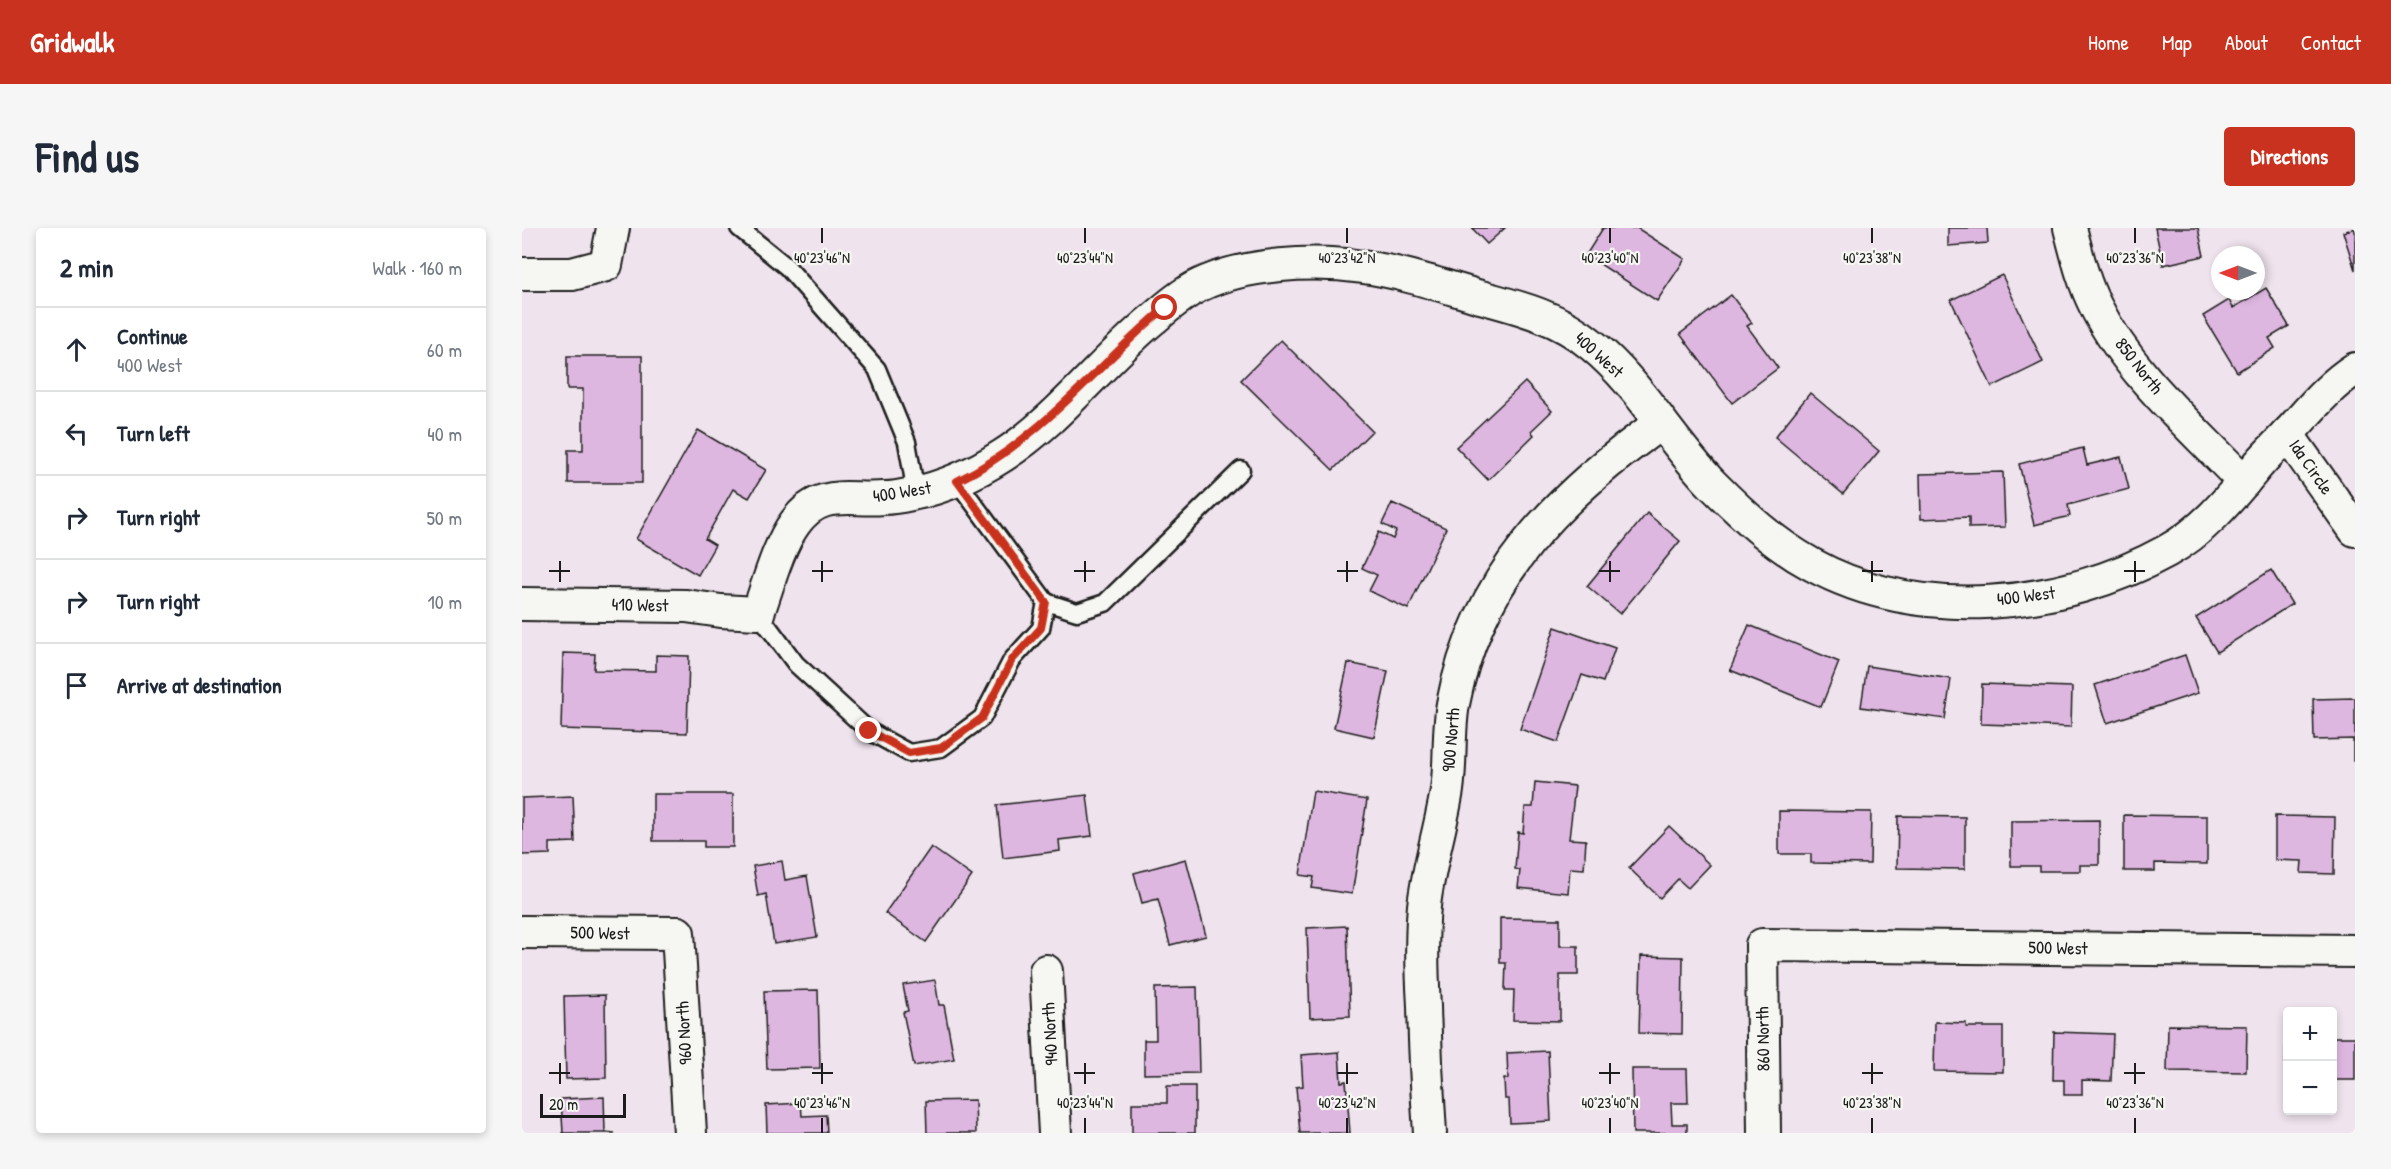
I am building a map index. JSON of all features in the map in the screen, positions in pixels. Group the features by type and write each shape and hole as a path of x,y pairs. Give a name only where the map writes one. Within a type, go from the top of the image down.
{"street":[{"path":"522,274 572,274 606,265 613,228"},
{"name":"850 North","path":"2070,228 2080,270 2096,307 2121,347 2151,385 2244,482"},
{"name":"400 West","path":"758,613 785,540 796,521 808,509 838,496 881,499 916,493 957,481 1002,456 1031,435 1128,339 1165,308 1199,285 1253,269 1288,265 1327,265 1373,269 1525,309 1563,325 1587,340 1607,357 1710,482 1781,546 1813,566 1842,579 1873,590 1926,599 1979,601 2057,593 2117,574 2166,552 2190,537 2220,510 2330,388 2355,369"},
{"name":"900 North","path":"1430,1133 1422,959 1424,904 1447,788 1453,706 1460,676 1490,600 1510,565 1556,510 1592,476 1622,450 1661,423"},
{"name":"Ida Circle","path":"2287,434 2355,530"},
{"name":"410 West","path":"522,604 686,606 758,613"},
{"name":"500 West","path":"522,932 678,933"},
{"name":"960 North","path":"678,933 690,1133"},
{"name":"500 West","path":"1762,945 2355,951"},
{"name":"860 North","path":"1762,945 1764,1133"},
{"name":"940 North","path":"1046,971 1055,1133"}],"lane":[{"path":"740,228 787,267 877,369 907,442 916,493"},
{"path":"957,481 1046,602 1077,612 1105,603 1241,470"},
{"path":"758,613 796,664 869,731 909,753 941,748 982,718 1012,660 1041,628 1046,602"}],"building":[{"path":"1472,228 1505,228 1487,244"},
{"path":"1603,228 1637,228 1685,259 1657,301 1586,255"},
{"path":"1948,228 1987,228 1988,243 1948,246"},
{"path":"2155,228 2198,228 2204,256 2163,265"},
{"path":"2355,228 2355,270 2343,232"},
{"path":"2002,275 2043,362 1992,387 1951,300"},
{"path":"2265,289 2289,326 2269,338 2275,348 2237,372 2203,316 2229,300 2233,308 2246,300 2265,300"},
{"path":"1731,295 1752,323 1747,326 1778,368 1732,403 1680,334"},
{"path":"1281,340 1372,431 1333,470 1241,380"},
{"path":"567,356 642,356 642,483 568,483 568,450 583,450 583,389 567,389"},
{"path":"1525,382 1552,411 1531,431 1534,435 1488,480 1456,447"},
{"path":"1810,393 1879,451 1843,494 1775,437"},
{"path":"698,430 766,470 749,498 733,489 705,539 715,545 698,575 636,539"},
{"path":"2083,448 2087,465 2121,457 2129,489 2068,505 2070,516 2034,525 2019,464"},
{"path":"2003,472 2005,527 1969,528 1969,517 1921,519 1920,474"},
{"path":"1392,503 1446,528 1408,609 1369,591 1377,575 1362,568 1379,532 1393,539 1396,531 1382,524"},
{"path":"1647,513 1680,541 1620,614 1587,586"},
{"path":"2271,570 2292,604 2217,652 2196,618"},
{"path":"1749,625 1839,662 1821,707 1730,670"},
{"path":"1555,627 1615,648 1603,682 1582,675 1558,742 1520,729"},
{"path":"563,653 595,654 594,670 656,671 656,655 689,656 687,733 561,729"},
{"path":"2185,655 2198,693 2107,723 2095,685"},
{"path":"1348,663 1388,671 1374,737 1334,728"},
{"path":"1867,666 1951,679 1945,719 1861,707"},
{"path":"1982,684 2072,687 2071,727 1981,724"},
{"path":"2355,698 2355,761 2353,761 2353,739 2314,740 2313,699"},
{"path":"1535,782 1575,786 1569,839 1586,840 1584,869 1570,868 1568,893 1518,888 1520,870 1515,869 1518,832 1523,833 1525,807 1533,807"},
{"path":"1313,791 1367,800 1352,894 1312,888 1314,877 1300,875"},
{"path":"653,794 733,794 733,847 704,847 704,841 653,841"},
{"path":"1087,795 1092,836 1059,840 1060,851 1003,858 997,805"},
{"path":"573,796 575,842 550,843 550,854 522,855 522,798"},
{"path":"1779,811 1871,812 1870,864 1811,863 1811,854 1779,854"},
{"path":"2124,815 2207,816 2207,864 2155,863 2155,871 2124,871"},
{"path":"1898,816 1965,817 1965,869 1897,868"},
{"path":"2275,816 2335,817 2334,874 2301,873 2302,861 2275,860"},
{"path":"2099,820 2099,865 2080,865 2080,871 2039,871 2039,866 2011,866 2011,821"},
{"path":"1669,826 1710,865 1688,888 1678,879 1660,898 1629,868"},
{"path":"931,847 972,876 926,942 885,913"},
{"path":"1186,859 1206,936 1170,945 1158,899 1142,903 1134,873"},
{"path":"782,861 785,880 807,876 817,937 774,944 766,894 758,896 753,866"},
{"path":"1500,918 1560,919 1560,946 1578,946 1578,975 1560,975 1560,1021 1513,1020 1514,990 1505,990 1506,963 1500,963"},
{"path":"1347,926 1350,1016 1310,1018 1307,928"},
{"path":"1641,956 1683,957 1682,1034 1639,1033"},
{"path":"935,980 939,1005 944,1005 954,1059 914,1066 903,1012 908,1011 903,985"},
{"path":"1197,987 1199,1073 1144,1074 1144,1040 1156,1040 1155,988"},
{"path":"818,990 820,1068 767,1069 764,991"},
{"path":"605,995 606,1078 566,1079 564,996"},
{"path":"1935,1022 1966,1023 1966,1027 2003,1027 2003,1072 1934,1071"},
{"path":"2168,1025 2247,1026 2246,1072 2167,1071"},
{"path":"2054,1032 2113,1034 2111,1081 2082,1080 2082,1095 2064,1095 2064,1080 2053,1080"},
{"path":"2337,1037 2355,1037 2355,1080 2337,1080"},
{"path":"1548,1051 1551,1121 1510,1123 1509,1099 1505,1099 1504,1079 1508,1079 1507,1053"},
{"path":"1339,1052 1341,1082 1346,1081 1350,1133 1300,1133 1296,1087 1303,1086 1301,1055"},
{"path":"1632,1069 1687,1069 1688,1103 1671,1103 1672,1124 1687,1124 1687,1133 1633,1133"},
{"path":"1167,1086 1195,1086 1195,1133 1132,1133 1132,1103 1167,1103"},
{"path":"604,1097 605,1132 615,1133 563,1133 561,1099"},
{"path":"975,1100 976,1133 927,1133 926,1101"},
{"path":"801,1103 802,1116 826,1115 827,1133 767,1133 766,1105"}],"route":[{"path":"869,731 909,753 941,748 982,718 1012,660 1041,628 1046,602 957,481 979,471 1031,435 1064,405 1128,339 1165,308"}]}
